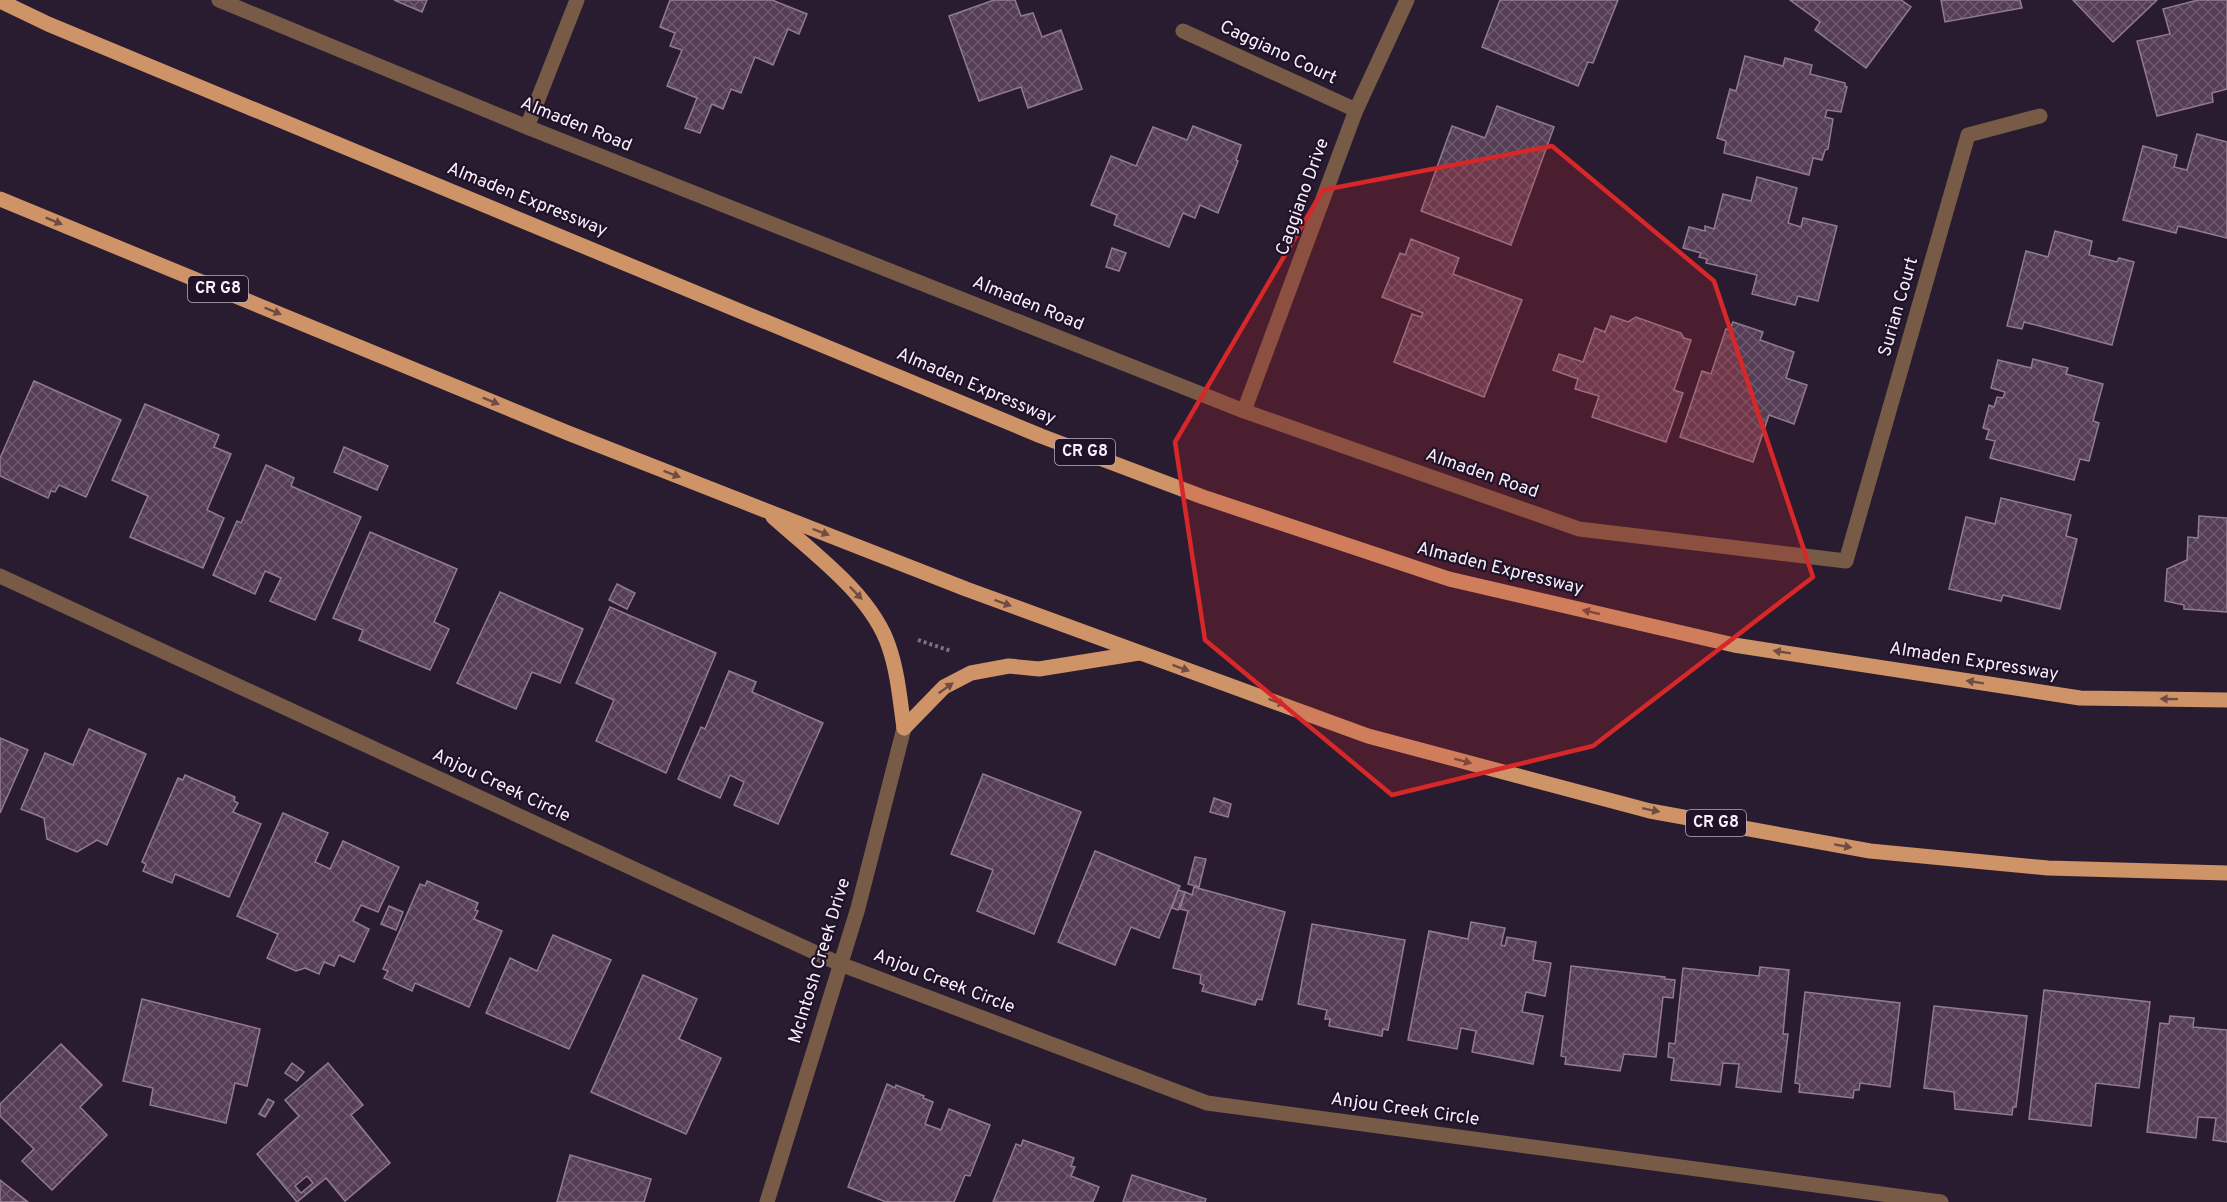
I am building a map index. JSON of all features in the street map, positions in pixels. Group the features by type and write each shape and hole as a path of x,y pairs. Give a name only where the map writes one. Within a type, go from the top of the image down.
{"main road":[{"name":"Almaden Expressway","path":"0,1 48,24 1041,436 1203,497 1449,579 1734,645 2080,698 2227,700"},
{"name":"CR G8","path":"0,199 568,433 766,511 966,589 1368,736 1650,811 1870,851 2048,868 2227,873"},
{"path":"766,511 857,594 874,614 889,645 898,677 904,728"},
{"path":"904,728 944,687 971,673 1009,666 1039,669 1141,653"}],"street":[{"name":"Almaden Road","path":"219,0 528,127 1244,411 1580,529 1846,561"},
{"path":"528,127 578,0"},
{"name":"Caggiano Drive","path":"1244,411 1356,110 1407,0"},
{"name":"Caggiano Court","path":"1183,31 1356,110"},
{"name":"Surian Court","path":"1846,561 1968,135 2040,116"},
{"name":"Anjou Creek Circle","path":"0,576 840,964 1206,1103 1941,1202"},
{"name":"McIntosh Creek Drive","path":"766,1202 858,908 904,728"}],"path":[{"path":"911,638 962,654"}],"highlighted area":[{"path":"1552,146 1714,281 1813,577 1593,746 1392,795 1205,640 1175,442 1323,190"}],"building":[{"path":"394,0 427,0 422,12"},
{"path":"670,0 772,0 807,14 799,34 788,29 773,65 755,57 741,93 731,89 723,109 712,104 700,133 685,128 697,98 667,86 682,50 670,46 675,33 660,27"},
{"path":"994,0 1015,0 1021,16 1033,13 1042,37 1061,30 1082,89 1028,108 1021,87 979,101 949,16"},
{"path":"1500,0 1618,0 1593,63 1588,62 1578,86 1482,47"},
{"path":"1790,0 1901,0 1911,7 1866,68 1815,30 1820,22"},
{"path":"1941,0 2020,0 2022,8 1945,22"},
{"path":"2073,0 2157,0 2113,42"},
{"path":"2198,0 2227,0 2227,89 2212,93 2213,102 2157,116 2137,41 2170,34 2163,9"},
{"path":"1745,56 1783,66 1785,58 1812,65 1810,74 1845,83 1847,87 1841,112 1827,110 1825,117 1833,119 1828,149 1825,150 1822,160 1813,158 1809,175 1724,153 1726,141 1717,138 1730,89 1736,91"},
{"path":"1497,106 1554,127 1511,245 1421,211 1452,126 1485,138"},
{"path":"1193,126 1241,145 1236,160 1238,161 1218,213 1200,205 1195,218 1183,213 1169,247 1114,225 1117,215 1091,205 1111,156 1136,166 1153,127 1187,140"},
{"path":"2197,134 2227,142 2227,238 2178,226 2176,233 2123,220 2143,146 2177,155 2174,167 2187,170"},
{"path":"1757,177 1797,188 1788,223 1801,227 1803,218 1837,226 1818,301 1798,296 1795,305 1752,294 1757,275 1706,263 1707,259 1699,257 1701,253 1683,248 1689,227 1705,231 1705,226 1714,229 1723,194 1751,201"},
{"path":"2055,231 2092,241 2089,255 2117,262 2119,258 2134,262 2112,345 2024,322 2022,329 2007,326 2026,251 2048,257"},
{"path":"1411,239 1459,258 1453,274 1522,300 1484,397 1394,362 1412,314 1421,317 1423,313 1382,297 1400,253 1405,255"},
{"path":"1112,248 1126,253 1119,271 1106,267"},
{"path":"1611,316 1628,322 1636,317 1681,333 1684,338 1691,340 1674,390 1683,393 1666,442 1592,417 1599,396 1575,389 1578,379 1553,370 1559,354 1583,362 1595,328 1605,332"},
{"path":"1733,322 1763,332 1760,340 1794,352 1786,378 1807,385 1794,424 1769,415 1753,462 1680,437 1702,371 1711,374 1726,329 1730,330"},
{"path":"2033,359 2068,368 2066,374 2103,384 2093,421 2099,423 2089,461 2080,459 2074,480 1990,458 1995,441 1986,439 1989,430 1983,428 1989,405 1994,407 1997,397 2003,398 2005,392 1991,388 1998,360 2031,368"},
{"path":"34,381 121,420 86,497 59,485 55,492 51,491 48,498 0,476 0,458"},
{"path":"145,404 219,435 214,447 231,454 207,510 224,518 203,568 130,537 148,496 112,480"},
{"path":"344,447 388,466 377,490 334,472"},
{"path":"266,465 294,478 291,486 361,517 315,620 270,601 281,578 265,571 255,594 213,575 237,521 241,523"},
{"path":"2001,498 2071,515 2066,536 2077,539 2060,609 2003,595 2001,601 1949,589 1966,517 1995,524"},
{"path":"2199,516 2227,518 2227,612 2184,609 2184,605 2165,601 2167,569 2187,560 2188,537 2198,538"},
{"path":"370,532 457,569 434,622 449,629 430,670 359,640 363,630 333,618"},
{"path":"617,584 635,593 627,609 609,600"},
{"path":"500,592 583,629 560,683 532,672 516,709 457,683"},
{"path":"610,607 716,653 666,773 596,741 614,700 576,683"},
{"path":"729,671 756,682 752,692 823,723 778,824 734,805 744,782 730,775 720,798 678,779 701,727 705,729"},
{"path":"89,729 146,754 107,845 97,840 77,852 47,839 44,818 21,809 45,753 73,765"},
{"path":"0,738 28,750 0,813"},
{"path":"983,774 1081,812 1034,934 977,911 993,870 951,854"},
{"path":"185,775 235,797 234,801 238,803 233,812 261,824 229,897 175,874 172,883 143,871 146,864 142,862 178,778 183,780"},
{"path":"1214,798 1231,804 1228,817 1210,812"},
{"path":"283,813 328,833 315,862 330,869 343,841 399,867 378,912 361,905 353,921 369,929 354,962 339,955 334,966 324,962 319,974 305,968 296,971 267,958 278,934 237,916"},
{"path":"1095,851 1180,886 1159,938 1131,927 1115,965 1058,942"},
{"path":"1195,857 1206,859 1199,887 1188,884"},
{"path":"427,881 478,903 475,910 478,911 474,919 502,931 469,1007 415,983 412,991 384,978 388,971 383,969 420,884 425,886"},
{"path":"1194,887 1285,912 1262,1000 1257,999 1255,1005 1202,991 1204,985 1200,983 1201,975 1173,968 1188,911 1180,909 1185,892 1192,895"},
{"path":"1178,890 1185,892 1178,910 1172,908"},
{"path":"389,906 403,912 396,930 381,924"},
{"path":"1471,922 1505,928 1501,945 1505,946 1507,937 1536,942 1533,960 1551,963 1545,996 1526,992 1522,1012 1543,1016 1533,1064 1472,1052 1476,1031 1461,1028 1457,1049 1408,1040 1429,931 1468,939"},
{"path":"1312,924 1405,940 1388,1030 1383,1029 1382,1036 1329,1026 1330,1019 1325,1019 1327,1010 1298,1004"},
{"path":"553,935 611,960 569,1049 486,1013 510,958 537,971"},
{"path":"1571,966 1675,980 1673,998 1663,997 1656,1057 1624,1054 1620,1071 1565,1064 1566,1057 1561,1056"},
{"path":"1760,967 1789,970 1783,1034 1788,1034 1781,1092 1736,1087 1739,1064 1723,1063 1720,1085 1671,1080 1674,1058 1668,1057 1669,1043 1675,1044 1683,968 1759,976"},
{"path":"643,975 697,999 679,1039 721,1058 686,1134 591,1092"},
{"path":"2044,990 2150,1002 2139,1088 2096,1083 2091,1126 2029,1119"},
{"path":"1805,992 1900,1003 1890,1087 1860,1083 1859,1090 1854,1090 1853,1098 1799,1092 1800,1084 1795,1083"},
{"path":"142,999 260,1029 247,1086 235,1083 226,1123 150,1105 153,1088 123,1081"},
{"path":"1934,1006 2027,1016 2016,1107 2013,1107 2012,1115 1955,1109 1954,1092 1924,1088"},
{"path":"2170,1016 2194,1018 2193,1027 2227,1030 2227,1142 2213,1140 2216,1118 2198,1117 2196,1138 2147,1132 2160,1023 2169,1024"},
{"path":"61,1044 102,1085 80,1107 107,1135 52,1190 22,1161 34,1149 0,1116 0,1104"},
{"path":"292,1063 304,1072 297,1081 285,1073"},
{"path":"328,1063 363,1105 351,1115 390,1163 345,1201 326,1178 297,1202 257,1154 299,1116 285,1100","holes":["307,1176 313,1183 301,1193 295,1186"]},
{"path":"887,1084 895,1088 896,1085 933,1102 925,1124 941,1130 949,1109 990,1125 970,1176 965,1175 954,1202 886,1202 848,1187"},
{"path":"268,1099 274,1102 265,1117 259,1114"},
{"path":"1023,1140 1074,1158 1071,1166 1075,1167 1071,1176 1099,1187 1093,1202 993,1202 1016,1144 1021,1146"},
{"path":"570,1155 651,1179 644,1202 557,1202"},
{"path":"1132,1175 1206,1199 1205,1202 1123,1202"},
{"path":"0,1180 28,1202 0,1202"}]}
